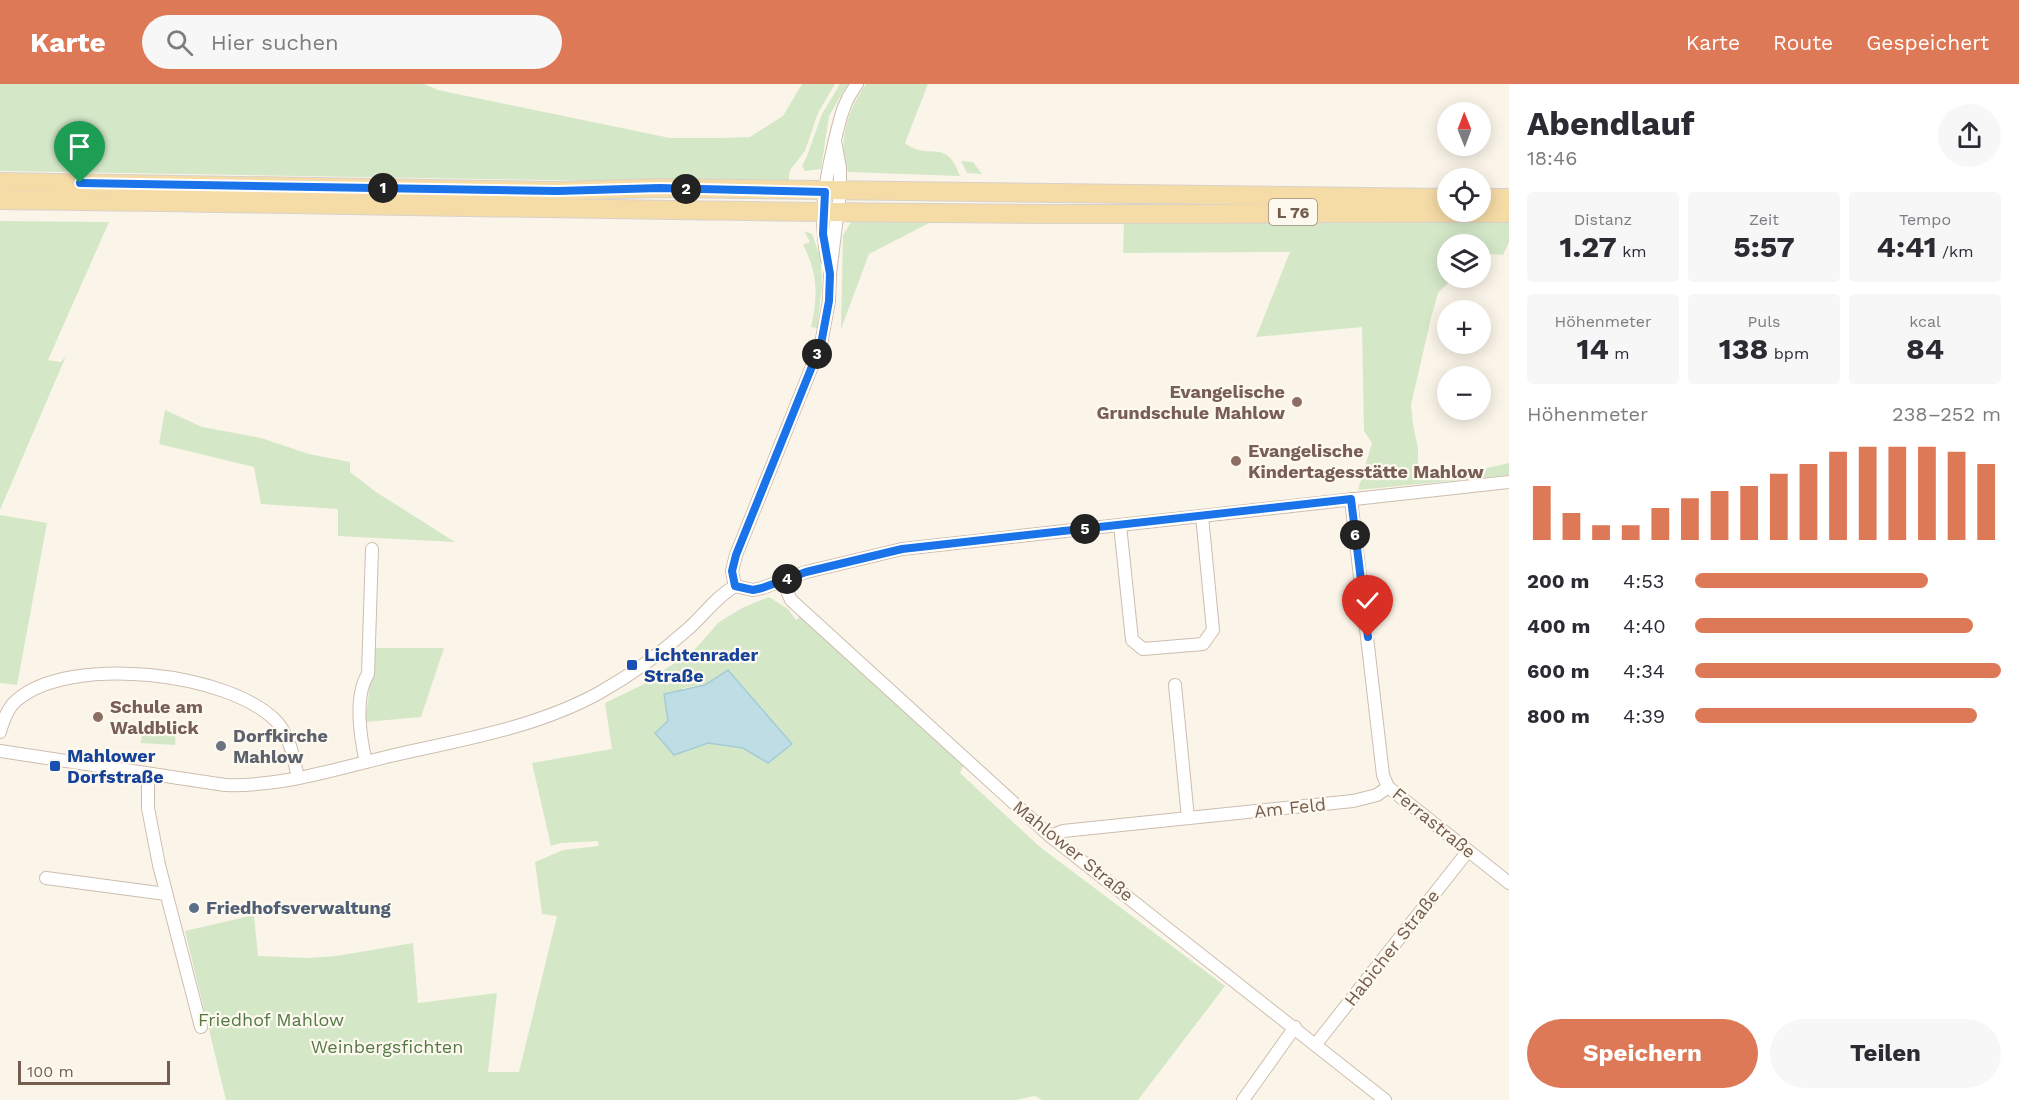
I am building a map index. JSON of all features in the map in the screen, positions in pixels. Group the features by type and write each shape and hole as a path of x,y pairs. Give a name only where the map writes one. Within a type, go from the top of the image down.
{"main road":[{"name":"L 76","path":"0,182 558,191 659,188 832,192 1437,198"},
{"path":"1491,198 1509,198"},
{"name":"L 76","path":"0,200 440,208 1124,214 1509,213"}],"street":[{"path":"735,586 732,571 736,555 821,344 829,301 832,192 840,168 835,141 840,114 857,84"},
{"path":"0,751 225,785 247,786 298,778 491,733 565,709 599,693 637,669 735,586 753,590 806,572 902,549 1509,482"},
{"name":"Ferrastraße","path":"1351,499 1383,775 1388,787 1509,883"},
{"path":"1120,525 1132,640 1143,650 1203,644 1213,630 1202,516"},
{"path":"366,762 359,735 362,684 368,674 372,549"},
{"name":"Mahlower Straße","path":"782,580 791,600 1050,836 1385,1100"},
{"path":"0,732 11,706 17,700 29,691 68,678 111,674 183,680 231,692 276,722 286,736 298,778"},
{"path":"1175,685 1188,818"},
{"path":"148,774 147,808 166,894 201,1027"},
{"name":"Am Feld","path":"1050,836 1063,831 1353,801 1377,795 1388,787"},
{"name":"Habicher Straße","path":"1316,1044 1468,851"},
{"path":"46,878 166,894"},
{"path":"1244,1100 1294,1027"}],"green space":[{"path":"0,84 424,84 438,90 670,138 718,138 750,137 783,116 802,84 835,84 818,113 805,151 790,170 788,184 0,171"},
{"path":"840,84 848,84 829,116 821,169 805,171 802,166 822,114"},
{"path":"866,84 928,84 905,143 922,151 943,153 955,164 960,176 848,172 844,148 846,126 854,104"},
{"path":"961,161 973,162 982,174 967,173"},
{"path":"873,218 935,220 869,254 841,329 843,235 851,222"},
{"path":"1491,219 1509,219 1509,242 1503,255 1491,254 1491,234 1437,234 1437,288 1443,288 1438,293 1431,318 1411,405 1418,448 1418,478 1474,471 1509,463 1509,475 1358,490 1372,443 1364,431 1362,327 1256,337 1290,252 1123,253 1124,223 1437,220 1437,222 1491,222"},
{"path":"0,221 109,222 48,360 61,362 66,356 0,510"},
{"path":"804,231 812,234 821,259 822,287 817,328 811,327 816,295 812,265 803,245 810,242"},
{"path":"165,410 202,427 261,438 309,454 350,462 350,472 376,492 455,542 338,536 338,509 261,504 254,467 159,444"},
{"path":"0,515 47,523 17,685 0,683"},
{"path":"769,597 788,609 796,620 803,614 964,764 960,773 1040,847 1225,986 1138,1100 1042,1100 1035,1096 1016,1100 226,1100 185,931 254,915 258,956 307,958 336,956 413,943 418,1003 497,993 488,1072 519,1072 557,916 542,914 535,862 563,850 599,846 598,841 561,843 551,846 532,763 612,749 605,703 644,684 696,648 719,622 744,607","holes":["728,671 768,763 743,748 708,743 674,755 655,733 668,721 683,688 705,685"]},
{"path":"375,648 444,648 421,717 365,722"},
{"path":"143,725 176,727 175,745 141,743"}],"water":[{"path":"728,670 792,744 768,763 743,748 708,743 674,755 655,733 668,721 664,694 705,685"}],"place":[{"name":"Evangelische Grundschule Mahlow","path":"1297,402"},
{"name":"Evangelische Kindertagesstätte Mahlow","path":"1236,461"},
{"name":"Lichtenrader Straße","path":"632,665"},
{"name":"Schule am Waldblick","path":"98,717"},
{"name":"Dorfkirche Mahlow","path":"221,746"},
{"name":"Mahlower Dorfstraße","path":"55,766"},
{"name":"Friedhofsverwaltung","path":"194,908"}],"route":[{"path":"80,183 558,191 659,188 825,192 823,234 830,274 829,301 821,344 736,555 732,571 735,586 753,590 806,572 902,549 1351,499 1368,637"}],"park label":[{"name":"Friedhof Mahlow","path":"271,1020"},
{"name":"Weinbergsfichten","path":"387,1047"}]}
